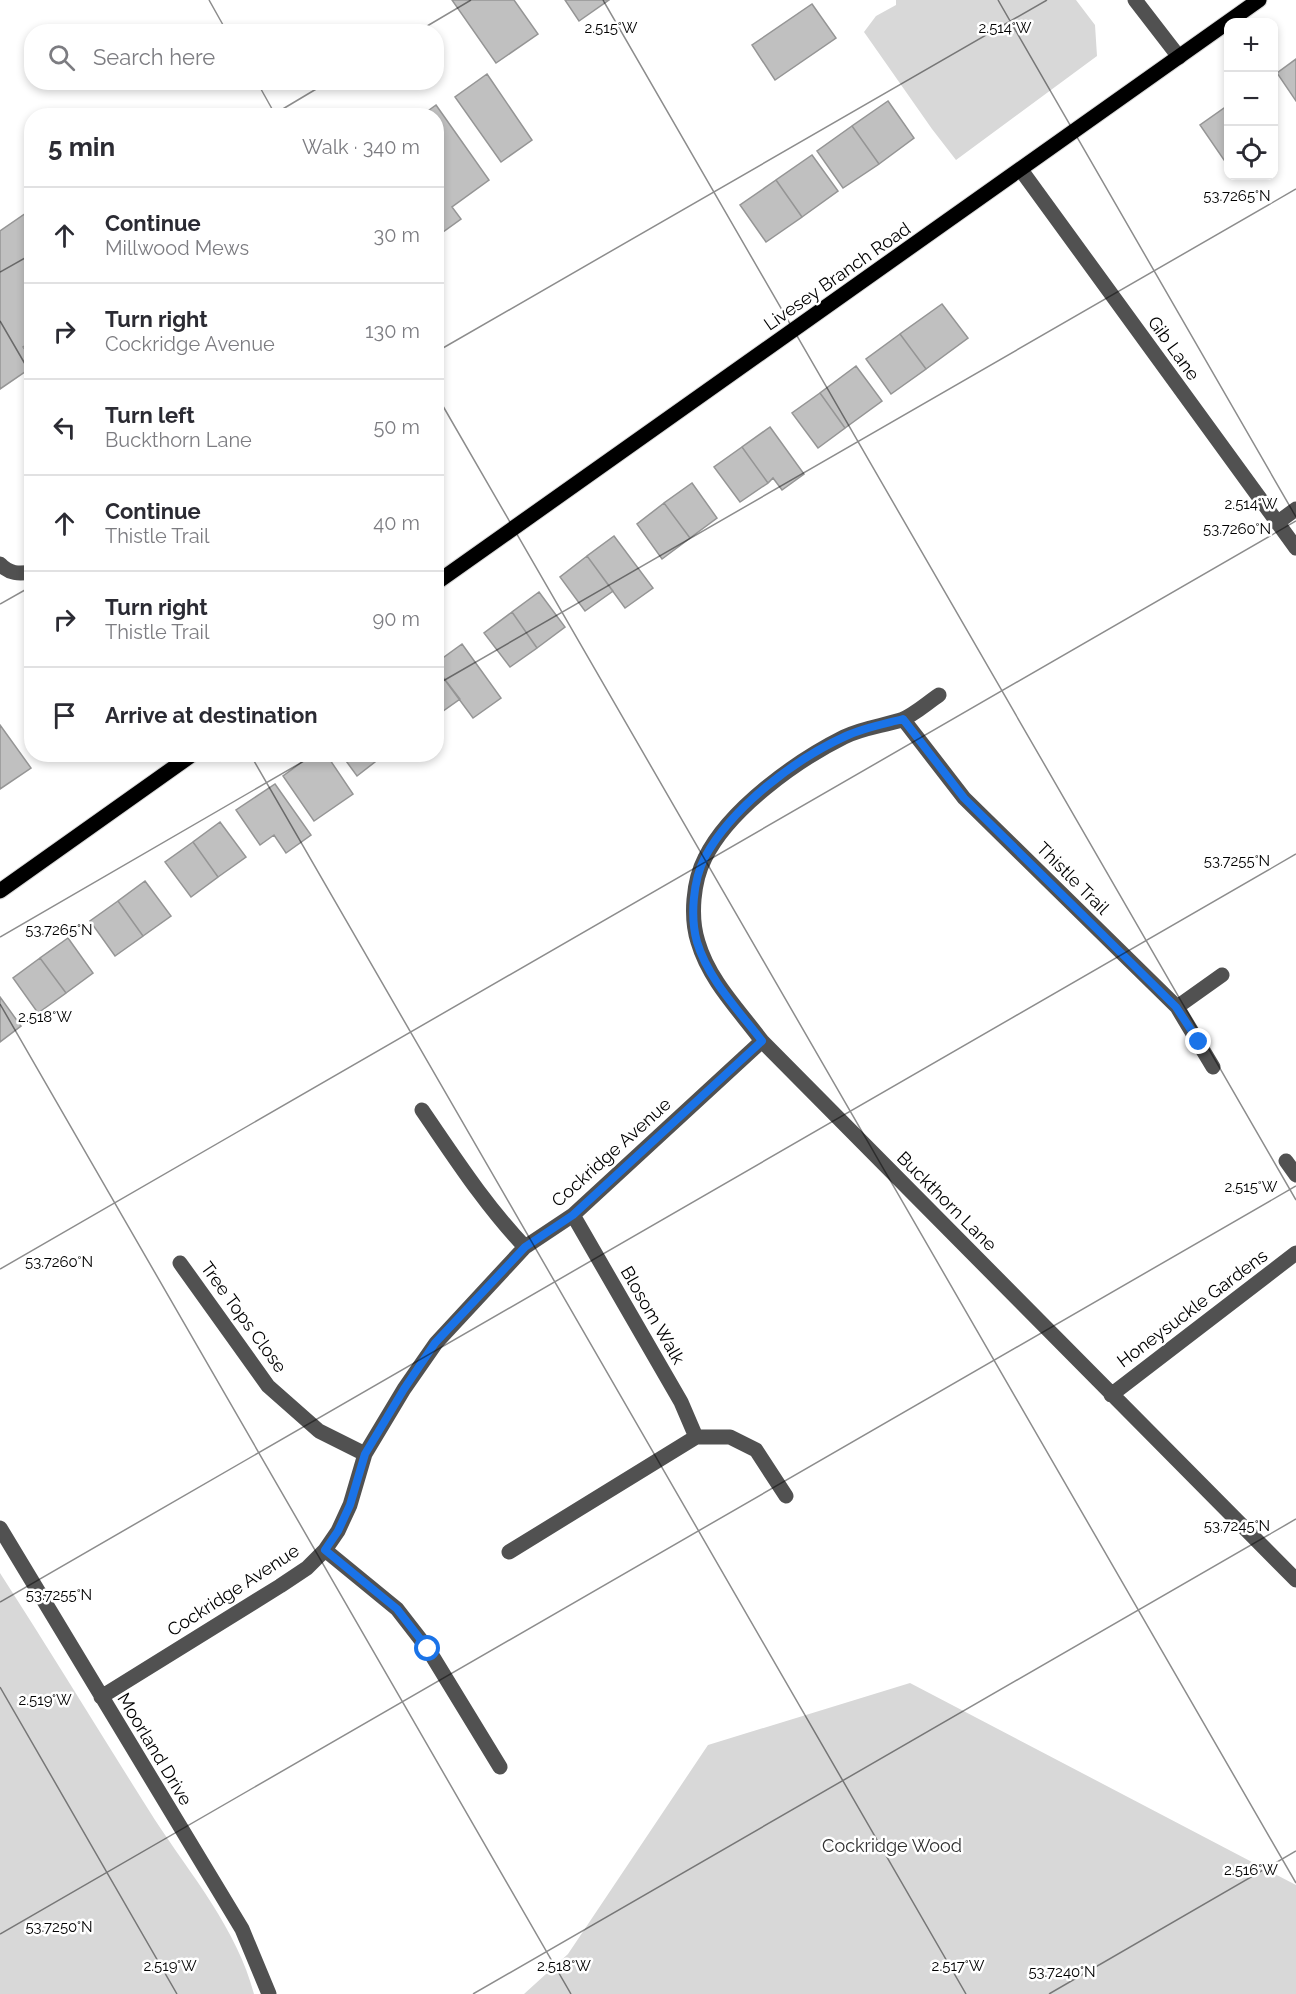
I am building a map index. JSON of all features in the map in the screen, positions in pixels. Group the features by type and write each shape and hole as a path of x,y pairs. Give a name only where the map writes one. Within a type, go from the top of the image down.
{"main road":[{"name":"Livesey Branch Road","path":"444,576 1259,0"},
{"path":"0,891 182,762"}],"street":[{"path":"1134,0 1179,57"},
{"name":"Gib Lane","path":"1021,170 1296,548"},
{"path":"1277,523 1296,509"},
{"path":"0,564 5,569 19,574 24,573"},
{"path":"903,719 939,695"},
{"name":"Buckthorn Lane","path":"903,719 847,735 816,752 781,775 723,830 705,858 696,883 694,923 704,961 762,1041 1296,1580"},
{"name":"Thistle Trail","path":"903,719 964,798 1176,1007 1213,1067"},
{"path":"1176,1007 1222,975"},
{"name":"Cockridge Avenue","path":"101,1697 307,1568 325,1550 338,1531 350,1505 365,1454 435,1343 525,1247 573,1215 762,1041"},
{"path":"422,1110 479,1193 525,1247"},
{"path":"1286,1161 1296,1175"},
{"name":"Blosom Walk","path":"573,1215 681,1402 696,1437"},
{"name":"Honeysuckle Gardens","path":"1111,1395 1296,1253"},
{"name":"Tree Tops Close","path":"180,1263 268,1386 319,1431 365,1454"},
{"path":"508,1552 696,1437 730,1437 756,1450 786,1496"},
{"name":"Moorland Drive","path":"0,1528 242,1929 269,1994"},
{"path":"325,1550 397,1609 428,1649 500,1767"}],"green space":[{"path":"896,0 1076,0 1095,25 1097,56 956,160 864,32 876,16 896,5"},
{"path":"0,1573 155,1820 212,1903 236,1947 254,1994 0,1994"},
{"name":"Cockridge Wood","path":"910,1683 1296,1885 1296,1994 524,1994 568,1954 708,1745"}],"building":[{"path":"452,0 514,0 538,34 496,63"},
{"path":"565,0 609,0 579,21"},
{"path":"812,4 836,38 775,80 752,45"},
{"path":"1296,59 1296,101 1278,74"},
{"path":"487,74 532,140 501,162 455,97"},
{"path":"888,101 914,138 879,164 852,126"},
{"path":"1224,108 1224,160 1200,125"},
{"path":"444,116 489,180 452,207 461,219 444,231"},
{"path":"852,126 879,164 843,188 817,151"},
{"path":"812,155 838,191 802,217 776,180"},
{"path":"776,180 802,217 766,242 740,205"},
{"path":"24,214 24,372 0,389 0,231"},
{"path":"942,304 968,338 926,369 900,334"},
{"path":"900,334 926,369 891,394 866,359"},
{"path":"856,366 882,401 845,428 820,393"},
{"path":"820,393 845,428 818,448 792,413"},
{"path":"770,427 804,474 782,490 773,478 768,483 742,447"},
{"path":"742,447 768,483 740,502 714,467"},
{"path":"692,483 717,518 690,538 664,503"},
{"path":"664,503 690,538 662,559 637,524"},
{"path":"614,536 653,588 625,608 587,556"},
{"path":"587,556 613,591 585,611 560,577"},
{"path":"539,592 565,627 537,648 512,612"},
{"path":"512,612 537,648 510,667 484,633"},
{"path":"462,644 501,698 473,718 444,679 444,657"},
{"path":"444,678 460,699 444,710"},
{"path":"0,725 24,758 24,762 31,768 0,789"},
{"path":"302,762 331,762 353,794 314,821 283,776"},
{"path":"347,762 375,762 357,776"},
{"path":"275,784 311,835 286,853 274,835 260,845 236,810"},
{"path":"220,822 246,857 218,877 193,842"},
{"path":"193,842 218,877 191,897 165,862"},
{"path":"145,881 171,916 143,936 118,901"},
{"path":"118,901 143,936 115,956 90,921"},
{"path":"68,938 93,973 66,993 40,958"},
{"path":"40,958 66,993 38,1013 13,978"},
{"path":"0,997 21,1026 0,1042"}],"route":[{"path":"428,1649 397,1609 325,1550 338,1531 350,1505 365,1454 435,1343 525,1247 573,1215 762,1041 704,961 694,923 696,883 705,858 723,830 781,775 847,735 903,719 964,798 1176,1007 1199,1042"}]}
